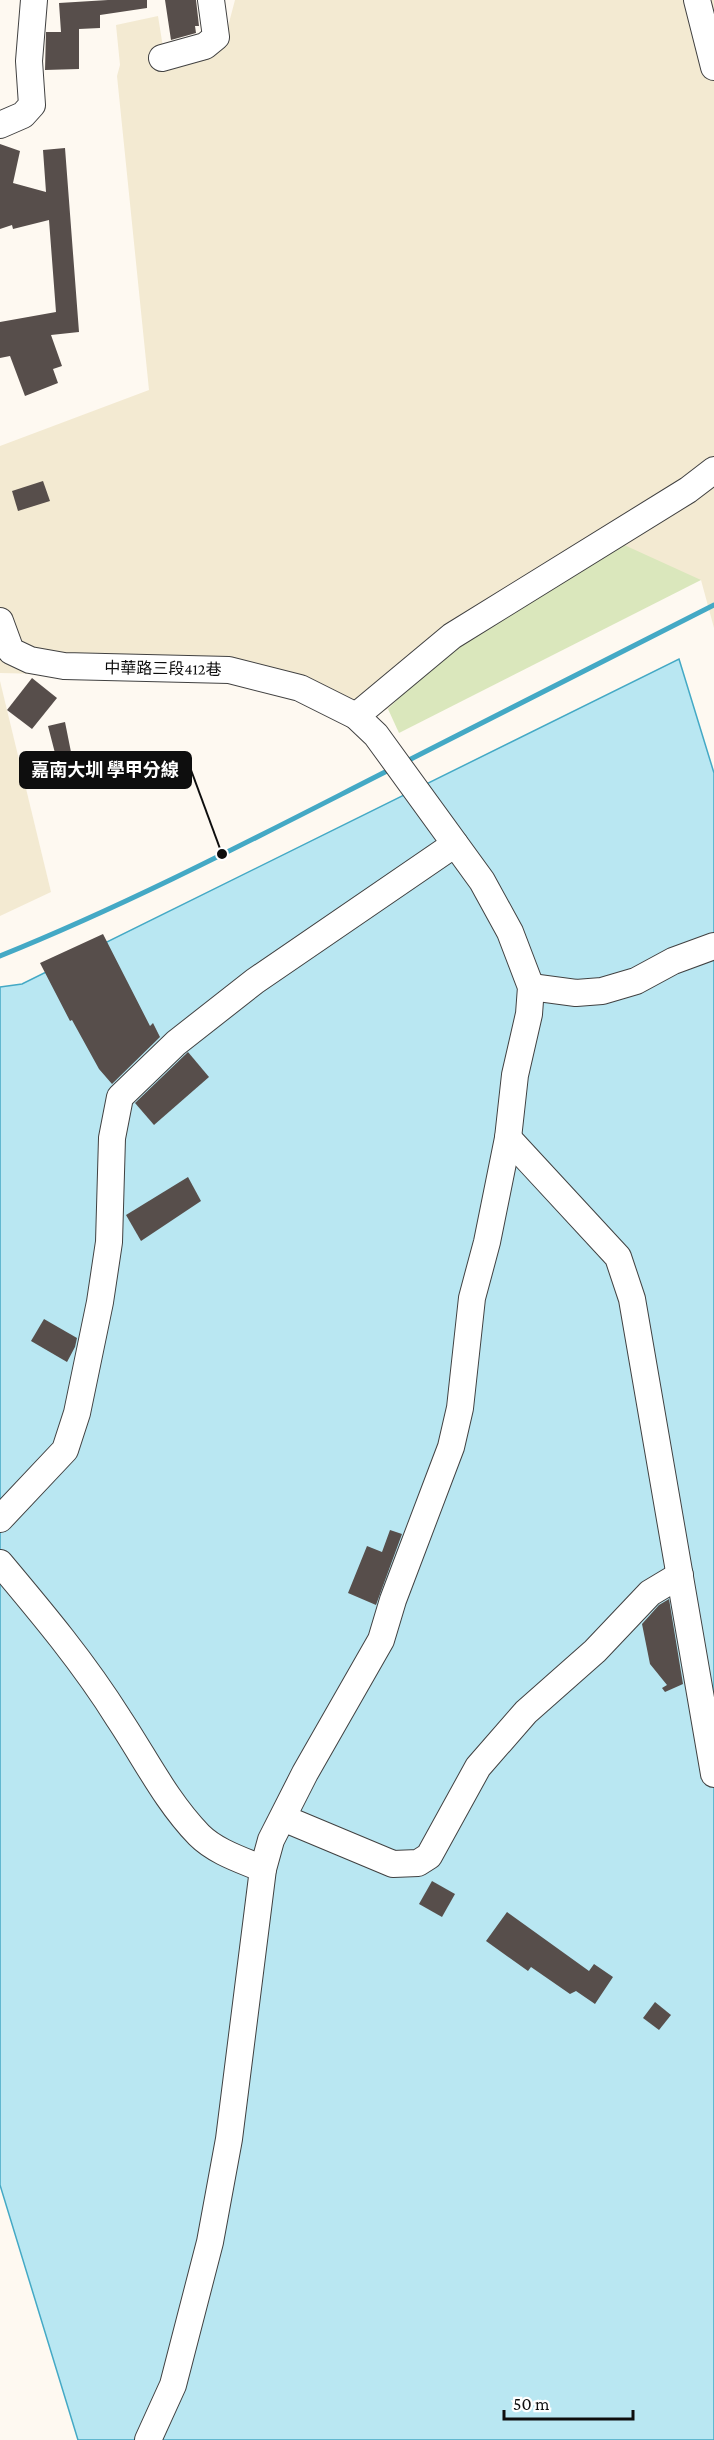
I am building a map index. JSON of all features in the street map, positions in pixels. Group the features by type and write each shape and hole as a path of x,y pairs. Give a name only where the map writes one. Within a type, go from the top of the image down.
{"lane":[{"path":"0,125 23,115 32,105 28,60 34,0"},
{"path":"162,58 205,46 216,37 211,0"},
{"path":"697,0 714,67"},
{"path":"356,716 452,636 688,490 714,470"},
{"name":"中華路三段412巷","path":"0,621 10,651 30,660 64,666 229,670 300,688 356,716 376,735 482,881 510,932 531,987"},
{"path":"0,1519 65,1450 77,1413 100,1302 107,1252 112,1138 120,1097 176,1043 255,981 455,844"},
{"path":"148,2440 173,2385 210,2242 229,2139 263,1869 271,1840 305,1773 381,1640 393,1600 451,1448 460,1408 472,1298 488,1242 508,1137 515,1075 529,1014 531,987 576,993 602,991 636,981 673,961 714,946"},
{"path":"508,1137 618,1257 632,1299 714,1774"},
{"path":"0,1563 71,1649 120,1719 158,1783 200,1836 221,1851 263,1869"},
{"path":"283,1818 393,1864 418,1863 429,1856 478,1767 525,1712 594,1652 650,1593 680,1575"}],"shaded area":[{"path":"235,0 714,0 714,628 701,580 476,618 388,709 365,716 267,672 185,655 85,675 0,673 0,446 149,390 117,76 120,65 116,25 158,16 165,60 226,34"},
{"path":"0,681 51,892 0,916"}],"green space":[{"path":"622,544 701,580 399,733 388,709 476,618"}],"water":[{"path":"679,659 714,773 714,2440 78,2440 0,2185 0,987 22,984"}],"building":[{"path":"147,0 147,8 100,15 100,28 79,29 79,69 45,70 46,32 61,32 59,3"},
{"path":"165,0 196,0 199,26 195,26 196,33 171,40"},
{"path":"0,144 20,151 13,183 46,192 43,150 65,148 79,332 51,335 62,366 53,369 58,383 25,396 10,356 0,358 0,322 56,312 49,220 13,229 12,225 0,229"},
{"path":"43,481 50,501 18,511 12,491"},
{"path":"32,678 57,698 32,729 7,710"},
{"path":"65,722 75,772 49,780 43,759 56,757 48,726"},
{"path":"103,934 150,1026 153,1023 160,1037 112,1084 99,1069 72,1020 70,1021 40,963"},
{"path":"188,1052 209,1077 154,1125 135,1103"},
{"path":"188,1177 201,1201 141,1241 126,1215"},
{"path":"44,1319 77,1338 67,1362 31,1341"},
{"path":"390,1530 402,1534 376,1605 348,1593 367,1546 382,1552"},
{"path":"669,1599 683,1684 665,1692 662,1688 667,1685 650,1664 642,1624 659,1605"},
{"path":"432,1881 455,1894 442,1917 419,1904"},
{"path":"507,1912 589,1971 594,1964 613,1977 595,2004 576,1991 570,1994 531,1967 528,1971 486,1941"},
{"path":"655,2002 671,2015 659,2030 643,2018"}],"waterway":[{"path":"405,762 714,605"},
{"path":"0,956 149,890 391,769"}],"place":[{"name":"嘉南大圳 學甲分線","path":"222,854"}]}
